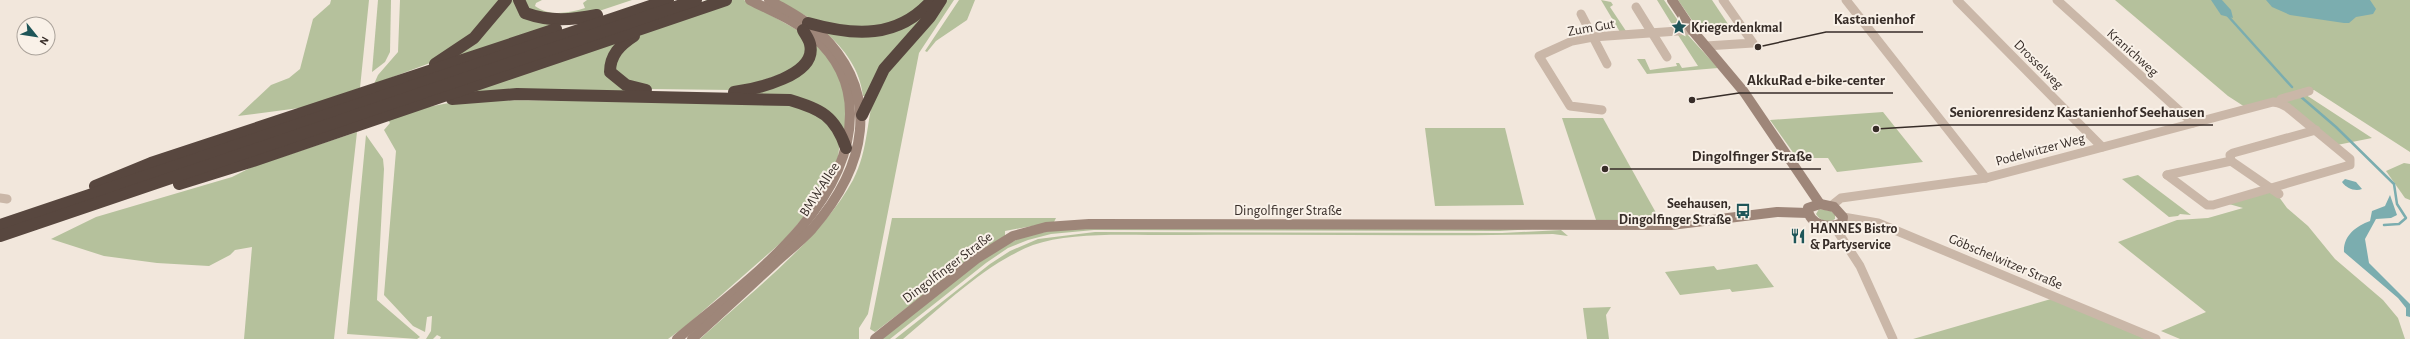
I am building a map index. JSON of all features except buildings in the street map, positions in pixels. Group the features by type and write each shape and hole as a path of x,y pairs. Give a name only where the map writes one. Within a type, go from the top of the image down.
{"highway":[{"path":"374,105 402,80 438,62 474,38 506,0"},
{"path":"519,0 525,13 541,19 569,20 597,15"},
{"path":"402,80 642,0"},
{"path":"0,236 89,206 668,0"},
{"path":"0,225 696,0"},
{"path":"399,112 726,0"},
{"path":"648,26 622,44 611,57 610,72 618,82 632,88 735,92 768,86 791,75 802,67 810,51 806,27 842,32 877,31 910,20 928,7 932,0"},
{"path":"862,115 870,92 888,63 918,32 941,0"},
{"path":"374,105 399,112 449,100 495,94 790,100 813,107 830,117 842,134 846,148"}],"street":[{"path":"750,0 806,27"},
{"path":"768,0 806,27"},
{"path":"1672,0 1692,30 1744,92 1820,204"},
{"path":"1706,46 1753,43 1723,0"},
{"path":"1846,0 1986,178"},
{"name":"Drosselweg","path":"1957,0 2102,147"},
{"name":"Kranichweg","path":"2057,0 2193,123"},
{"path":"1636,7 1667,57"},
{"path":"1580,14 1607,64"},
{"name":"BMW-Allee","path":"692,339 792,249 827,210 848,178 855,159 860,142 862,115 853,75 841,54 806,27"},
{"name":"BMW-Allee","path":"677,339 781,248 800,229 816,208 836,175 853,125 850,94 839,69 806,27"},
{"name":"Zum Gut","path":"1602,110 1581,110 1570,106 1540,56 1572,41 1593,37 1692,30"},
{"name":"Podelwitzer Weg","path":"1831,206 1841,198 1986,178 2273,102 2279,103 2281,99 2309,91"},
{"path":"2231,161 2211,166 2201,166 2167,175 2207,205 2213,205 2275,191 2351,163 2316,130 2279,103"},
{"path":"2275,191 2231,161 2230,155 2316,130"},
{"path":"1820,204 1831,206 1843,217 1842,223 1834,226 1818,223 1808,214 1810,206 1820,204"},
{"name":"Dingolfinger Straße","path":"875,339 989,250 1013,236 1058,225 1671,225 1777,212 1808,214"},
{"name":"Göbschelwitzer Straße","path":"1843,217 1878,223 2156,339"},
{"path":"1834,226 1846,240 1868,280 1893,339"}],"green space":[{"path":"331,0 369,0 360,88 307,107 238,116 271,85 289,78 300,69 313,19 330,4"},
{"path":"378,0 391,0 390,52 385,62 372,72"},
{"path":"400,0 502,0 477,31 430,63 374,84 378,75 398,52"},
{"path":"509,0 516,0 517,6 565,22 432,68"},
{"path":"522,0 542,0 536,3 535,6 547,12 560,13 585,8 583,3 587,0 632,0 593,13 535,15"},
{"path":"705,0 744,0 799,31 808,50 794,70 733,90 650,89 618,78 613,60 634,37 715,8"},
{"path":"776,0 929,0 925,6 880,29 821,24"},
{"path":"945,0 954,0 919,53 868,314 859,328 859,339 700,339 762,284 804,244 839,202 853,180 862,157 873,98 880,79"},
{"path":"959,0 975,0 967,20 936,41 927,52 925,51"},
{"path":"1601,0 1611,2 1613,5 1610,7 1626,31 1620,32"},
{"path":"1657,0 1664,0 1681,25 1676,26 1677,29 1671,27 1673,26"},
{"path":"1678,0 1712,0 1728,24 1696,26"},
{"path":"2115,0 2410,0 2410,152 2314,90 2300,91 2372,138 2337,145 2278,98 2245,107 2228,96"},
{"path":"925,14 866,96 863,96 859,77 855,69 845,53 825,32 837,34"},
{"path":"1687,34 1718,68 1647,74 1637,59 1645,59 1650,70 1677,66 1676,63 1679,63 1682,68 1698,66 1678,35"},
{"path":"631,35 606,62 638,91 734,94 783,82 816,43 833,64 845,92 847,135 817,105 477,94 471,90"},
{"path":"464,100 778,101 819,112 840,141 838,157 830,176 813,206 784,240 687,325 668,339 440,339 441,337 437,335 433,339 426,339 431,331 432,316 427,317 425,332 413,326 384,295 396,151 384,130 390,123 388,120 428,107"},
{"path":"1883,112 1923,162 1837,172 1828,158 1797,158 1770,120"},
{"path":"1562,118 1603,118 1660,220 1596,220"},
{"path":"1425,128 1505,128 1524,205 1435,206"},
{"path":"357,132 334,339 244,339 252,247 235,250 230,255 209,266 157,263 104,256 51,239 96,217 232,177 252,167"},
{"path":"366,135 383,159 384,169 377,300 420,337 417,339 347,334"},
{"path":"2404,163 2410,164 2410,200 2405,198 2386,171"},
{"path":"2138,175 2191,215 2180,214 2178,216 2169,217 2122,179"},
{"path":"2270,192 2279,197 2287,208 2308,226 2335,259 2383,300 2398,318 2405,339 2180,339 2161,331 2206,312 2118,242 2177,220 2208,218 2243,208 2229,204"},
{"path":"1819,209 1831,211 1835,215 1835,219 1830,221 1822,220 1816,214"},
{"path":"892,218 1056,218 1054,222 1005,231 1005,236 982,250 875,332 870,329"},
{"path":"1071,227 1533,229 1500,231 1094,230 1051,234 1028,240 1008,248 986,263 890,339 881,339 979,261 1003,246 1025,236"},
{"path":"1561,230 1568,236 1553,234 1108,235 1068,237 1033,245 998,263 981,274 903,339 895,339 990,264 1010,251 1038,239 1095,232 1502,233"},
{"path":"1757,264 1774,287 1732,292 1730,289 1680,295 1665,272 1714,266 1717,270"},
{"path":"2051,299 2146,339 1913,339"},
{"path":"1611,307 1606,315 1609,339 1587,339 1583,308"}],"water":[{"path":"2211,0 2222,0 2231,10 2233,18 2221,15"},
{"path":"2266,0 2370,0 2376,9 2373,14 2356,17 2349,23 2344,23 2290,15 2272,7"},
{"path":"2345,179 2356,182 2362,189 2354,190 2348,188 2342,182"},
{"path":"2390,195 2397,215 2391,218 2376,219 2365,239 2369,263 2410,304 2410,317 2406,316 2406,308 2398,298 2344,252 2344,246 2351,232 2370,221 2372,211 2385,206"}],"waterway":[{"path":"2228,16 2292,87"},
{"path":"2300,96 2336,127 2394,184 2397,204 2406,218 2399,224 2384,225"}],"place":[{"name":"Kriegerdenkmal","path":"1679,27"},
{"name":"Kastanienhof","path":"1758,47"},
{"name":"AkkuRad e-bike-center","path":"1692,100"},
{"name":"Seniorenresidenz Kastanienhof Seehausen","path":"1876,129"},
{"name":"Dingolfinger Straße","path":"1605,169"},
{"name":"Seehausen, Dingolfinger Straße","path":"1743,211"},
{"name":"HANNES Bistro & Partyservice","path":"1798,236"}]}
